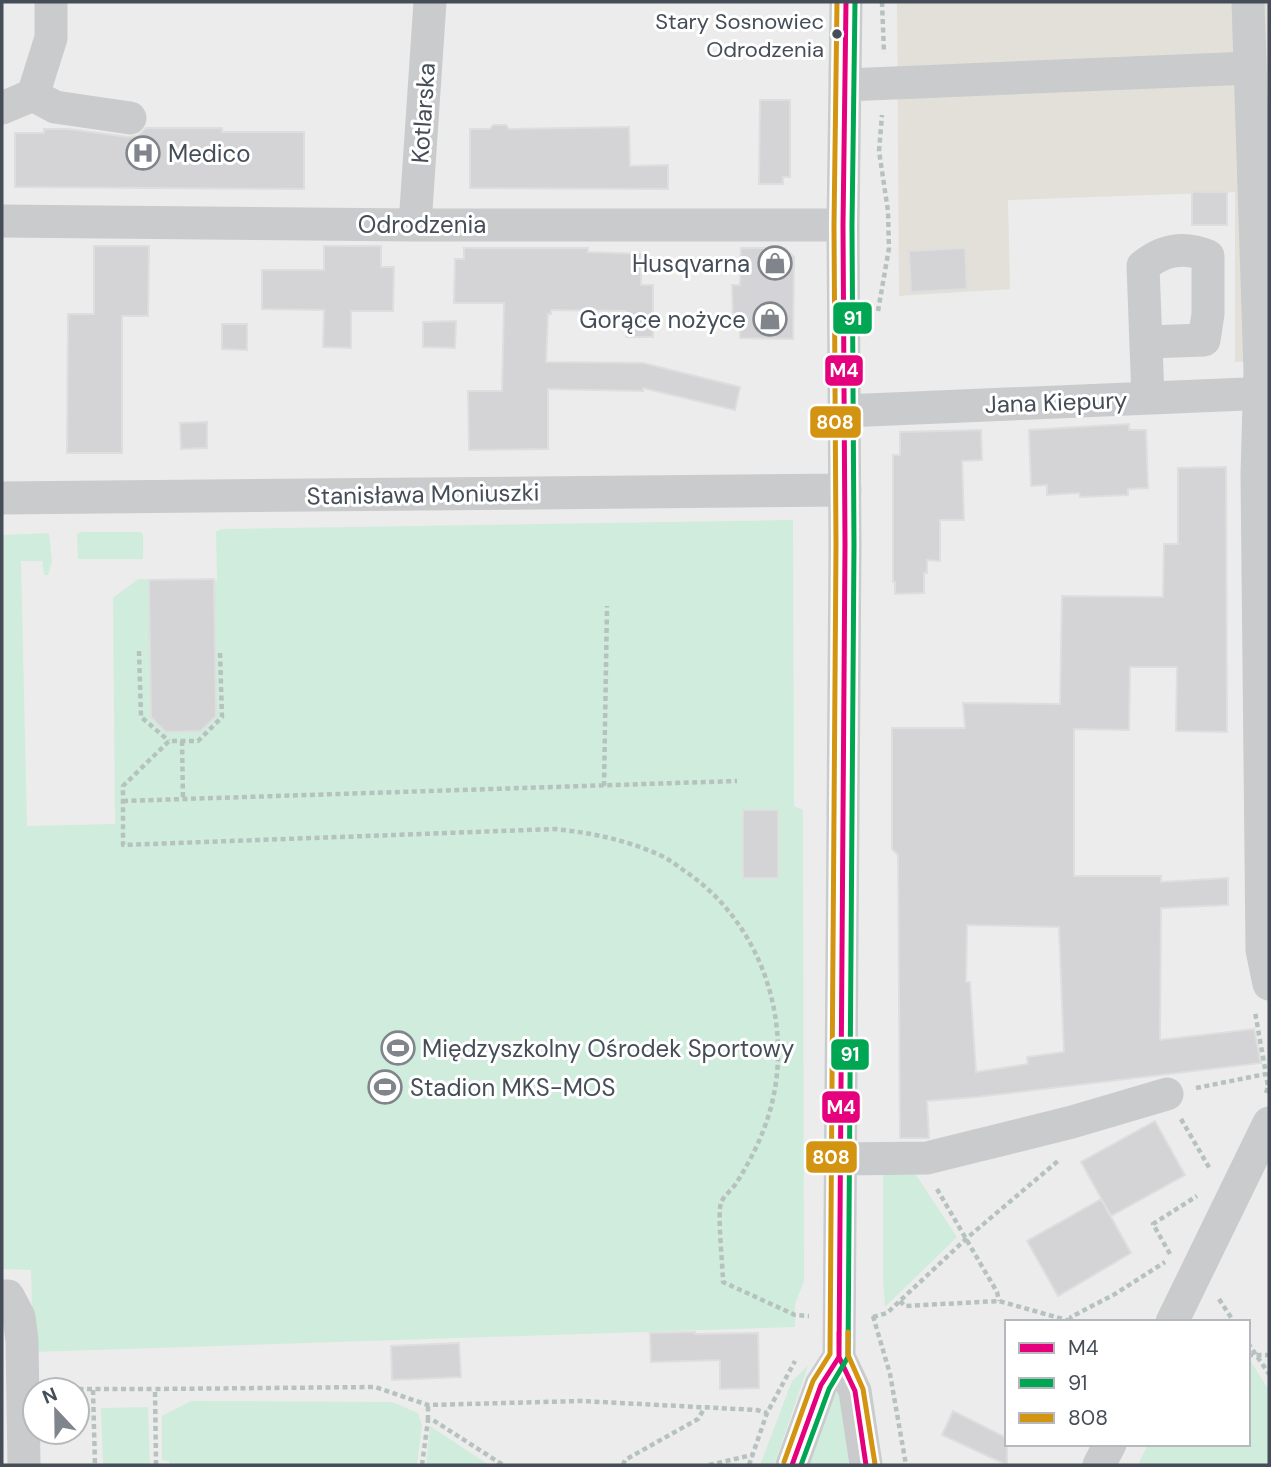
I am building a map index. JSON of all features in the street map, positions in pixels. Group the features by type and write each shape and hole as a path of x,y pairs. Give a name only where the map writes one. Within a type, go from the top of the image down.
{"street":[{"path":"2,108 33,95 51,38 51,2"},
{"name":"Kotlarska","path":"415,225 430,2"},
{"path":"846,2 839,1357 855,1391 866,1465"},
{"path":"1248,2 1260,371 1264,393 1261,924 1262,950 1269,984"},
{"path":"846,85 1250,68"},
{"path":"33,95 55,107 130,117"},
{"name":"Odrodzenia","path":"2,221 843,225"},
{"path":"1147,342 1148,398"},
{"name":"Jana Kiepury","path":"844,411 1264,393"},
{"name":"Stanisława Moniuszki","path":"2,498 845,490"},
{"path":"841,1159 927,1158 1072,1122 1167,1094"},
{"path":"1173,1320 1269,1123"},
{"path":"5,1296 19,1317 23,1376"},
{"path":"792,1465 821,1385 839,1357"},
{"path":"24,1446 24,1465"},
{"path":"1099,1465 1109,1446"}],"path":[{"path":"882,2 884,57"},
{"path":"877,319 889,248 888,211 880,151 882,112"},
{"path":"604,786 607,606"},
{"path":"139,651 141,717 169,741 198,741 222,717 220,653"},
{"path":"169,741 123,786 123,845 555,829 622,840 665,857 699,882 723,905 743,930 757,955 777,1017 779,1043 776,1084 768,1117 750,1161 720,1204 723,1282 795,1315 810,1316"},
{"path":"182,741 183,800"},
{"path":"123,801 737,781"},
{"path":"1167,1094 1211,1171"},
{"path":"906,1465 886,1355 873,1317 887,1313 967,1238 1067,1155"},
{"path":"927,1158 931,1178 998,1292 999,1301"},
{"path":"1071,1320 1071,1317 1115,1294 1172,1257 1153,1224 1207,1189"},
{"path":"1214,1292 1233,1320"},
{"path":"900,1301 905,1306 999,1301 1067,1320"},
{"path":"1250,1346 1269,1374"},
{"path":"875,1357 886,1355"},
{"path":"1250,1356 1269,1355"},
{"path":"749,1465 767,1413 789,1369 798,1359"},
{"path":"95,1465 93,1390 375,1387 428,1405 581,1401 757,1410 767,1413"},
{"path":"155,1390 156,1465"},
{"path":"422,1465 428,1405"},
{"path":"623,1465 625,1460 698,1419 705,1409"},
{"path":"428,1420 433,1420 503,1465"},
{"path":"709,1465 753,1455"}],"shaded area":[{"path":"897,2 1269,2 1269,361 1235,362 1235,192 1008,200 1010,289 899,296"}],"green space":[{"name":"Międzyszkolny Ośrodek Sportowy","path":"793,520 794,806 803,810 804,1281 795,1304 795,1327 33,1352 31,1270 2,1269 2,535 49,533 52,562 48,575 44,575 42,561 21,561 27,826 115,824 113,598 138,579 217,580 216,532 221,529"},
{"path":"140,532 143,534 143,559 78,559 77,534"},
{"path":"883,1172 916,1175 957,1237 885,1307 883,1278"},
{"path":"1251,1362 1269,1390 1269,1465 1138,1465 1147,1446 1250,1446"},
{"path":"808,1366 774,1465 760,1465 792,1381"},
{"path":"834,1391 839,1391 849,1465 808,1465"},
{"path":"191,1401 392,1402 418,1413 422,1425 417,1465 170,1465 169,1461 162,1460 162,1416"},
{"path":"148,1407 150,1465 103,1465 101,1408"},
{"path":"430,1426 489,1465 426,1465"}],"building":[{"path":"760,100 790,100 790,177 783,177 783,184 759,184"},
{"path":"493,125 506,125 509,129 629,127 630,166 668,165 668,189 470,188 470,129 490,129"},
{"path":"146,128 304,132 304,189 15,187 15,133 44,133 44,129 69,129 128,137 138,136"},
{"path":"1192,192 1227,192 1227,225 1192,225"},
{"path":"94,246 149,246 148,316 122,316 122,453 67,453 68,314 94,314"},
{"path":"324,246 381,246 381,267 394,267 393,311 351,311 351,348 323,347 324,310 262,309 262,270 324,270"},
{"path":"464,248 588,248 588,252 641,254 641,285 653,285 653,337 626,337 626,311 551,310 551,314 548,314 546,362 643,363 740,387 735,410 643,388 643,391 548,389 548,449 469,450 468,391 502,391 504,303 454,303 455,259 464,259"},
{"path":"741,248 785,248 794,257 793,339 740,338 740,317 733,316 732,285 740,285"},
{"path":"965,248 967,289 911,292 909,251"},
{"path":"456,321 455,348 423,347 423,322"},
{"path":"222,324 247,324 247,350 222,349"},
{"path":"207,422 207,448 181,449 180,423"},
{"path":"1129,424 1129,430 1146,430 1148,488 1128,489 1128,495 1080,497 1079,493 1047,495 1047,485 1031,486 1029,430"},
{"path":"981,430 982,460 962,461 964,520 940,520 940,561 927,560 924,593 895,594 893,455 900,455 900,432"},
{"path":"1226,467 1227,732 1176,731 1177,667 1130,667 1129,730 1074,729 1074,876 1161,876 1161,882 1228,878 1228,905 1161,908 1160,1040 1254,1029 1261,1063 927,1101 929,1138 900,1138 898,855 892,849 892,728 965,728 963,703 1060,704 1062,596 1163,597 1164,544 1178,544 1178,468","holes":["967,925 1059,927 1064,1052 1027,1057 1028,1064 976,1072 970,982 966,982"]},
{"path":"214,579 216,716 201,731 166,732 151,717 149,580"},
{"path":"743,810 778,810 778,878 743,878"},
{"path":"1155,1121 1185,1175 1111,1216 1081,1162"},
{"path":"1101,1199 1131,1253 1058,1296 1027,1241"},
{"path":"650,1333 758,1333 759,1388 720,1389 720,1360 651,1362"},
{"path":"459,1343 461,1377 392,1380 391,1346"},
{"path":"953,1411 1005,1437 1007,1465 942,1435"}],"transit line":[{"name":"808","path":"784,1462 813,1381 830,1354 837,2"},
{"name":"M4","path":"792,1465 821,1385 839,1357 846,2"},
{"name":"91","path":"801,1465 829,1389 848,1357 855,2"},
{"name":"M4","path":"839,1332 839,1357 855,1391 866,1465"},
{"name":"808","path":"848,1332 848,1355 863,1389 875,1464"}],"place":[{"name":"Stary Sosnowiec Odrodzenia","path":"837,34"},
{"name":"Medico","path":"143,153"},
{"name":"Husqvarna","path":"775,263"},
{"name":"Gorące nożyce","path":"770,319"},
{"name":"Międzyszkolny Ośrodek Sportowy","path":"398,1048"},
{"name":"Stadion MKS-MOS","path":"385,1087"}]}
